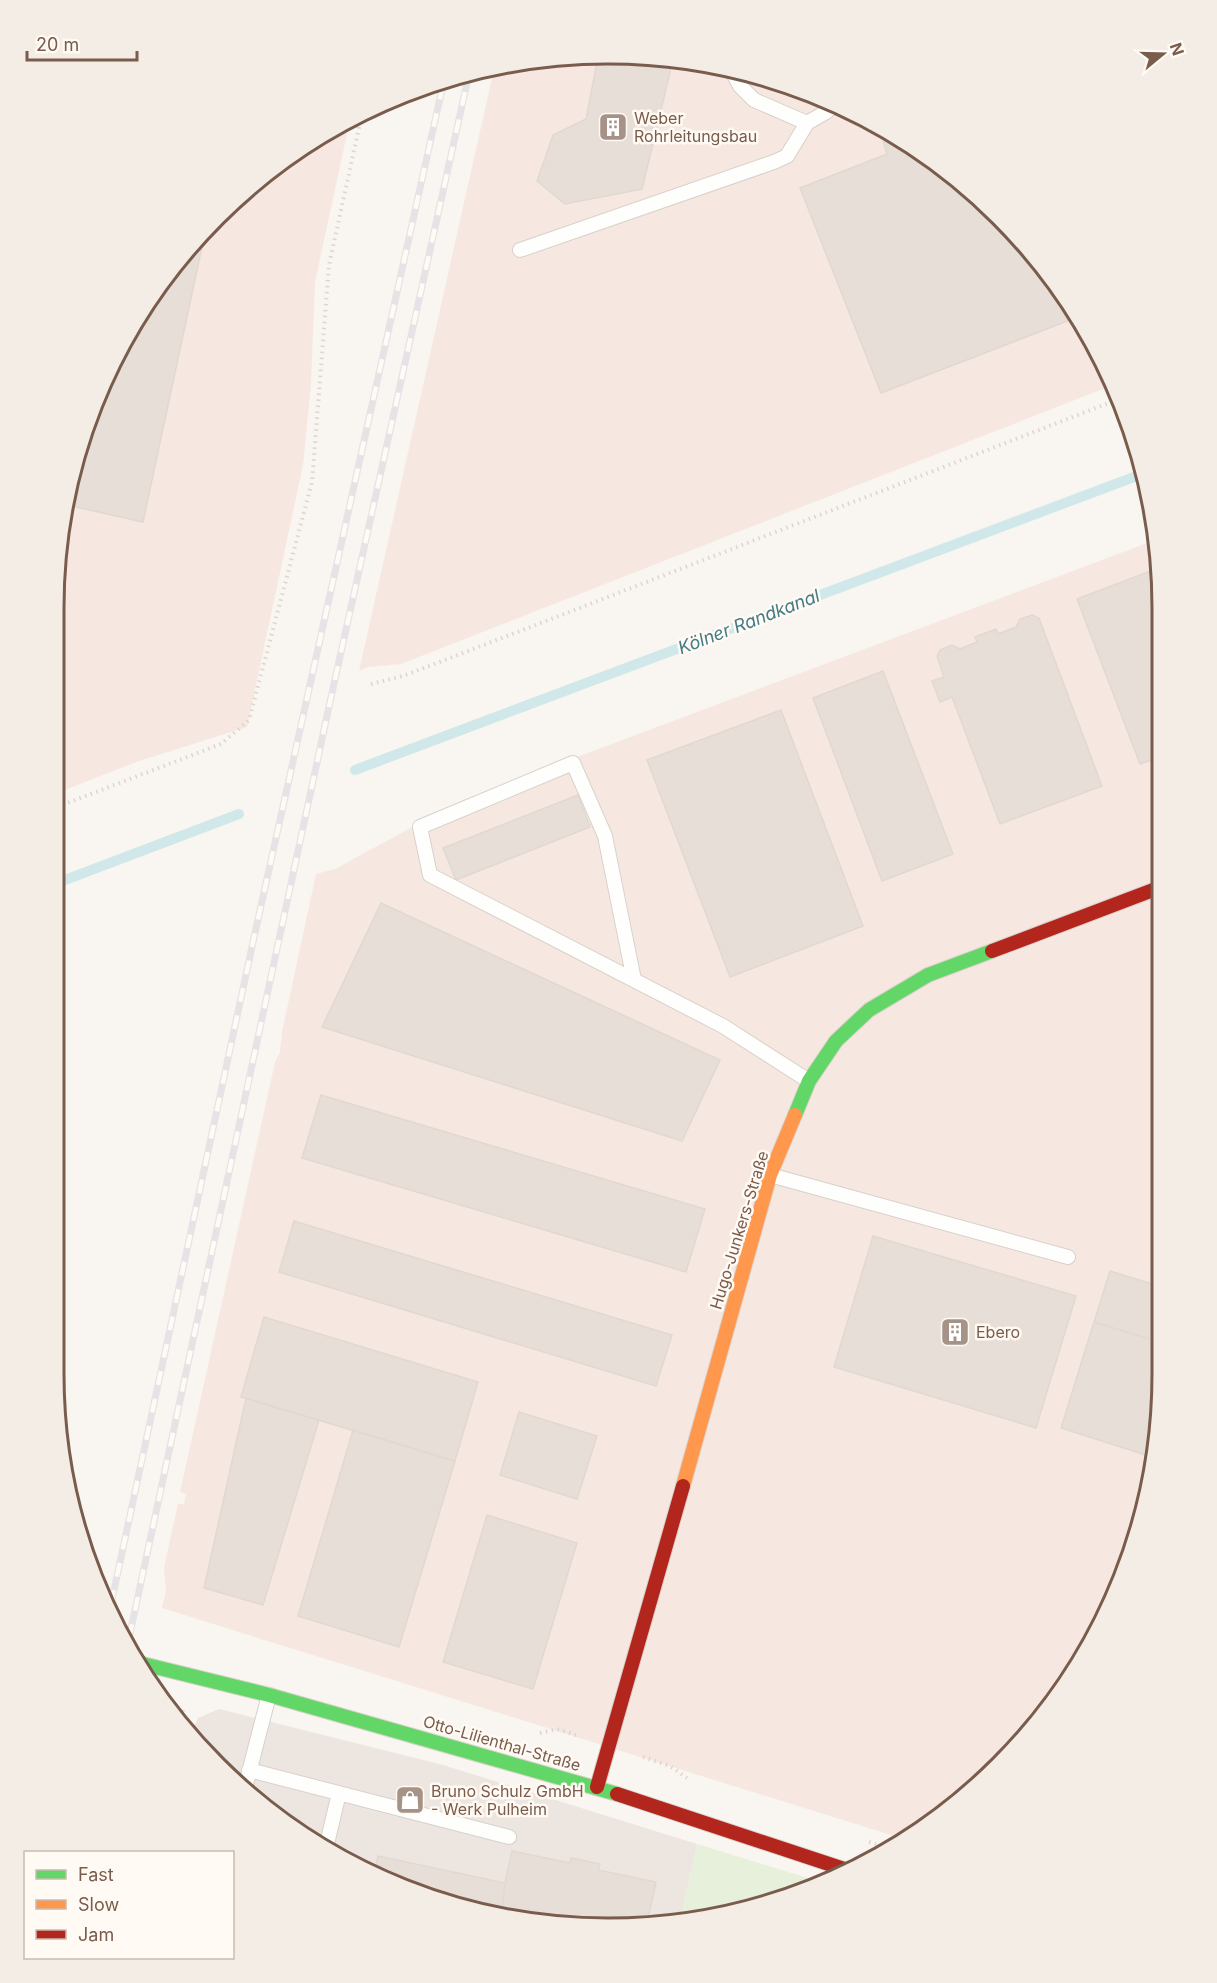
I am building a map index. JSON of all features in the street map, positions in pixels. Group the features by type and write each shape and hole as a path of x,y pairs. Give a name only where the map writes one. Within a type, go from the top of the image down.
{"street":[{"name":"Hugo-Junkers-Straße","path":"597,1787 626,1693 770,1175 809,1081 836,1041 869,1010 928,975 1152,890"},
{"name":"Otto-Lilienthal-Straße","path":"149,1665 269,1695 597,1787 838,1867"}],"lane":[{"path":"737,80 753,100 807,123"},
{"path":"520,250 774,162 787,156 807,123 826,110"},
{"path":"634,980 605,836 573,763 420,827 430,875 723,1026 809,1081"},
{"path":"770,1175 1068,1257"},
{"path":"247,1781 269,1695"},
{"path":"249,1770 509,1837"},
{"path":"328,1841 339,1793"}],"path":[{"path":"64,804 221,744 249,720 312,482 329,265 360,125"},
{"path":"371,684 404,676 1112,402"}],"shaded area":[{"path":"608,64 680,69 715,75 783,93 849,121 911,156 940,177 967,199 1018,250 1061,306 1080,337 1105,388 401,664 368,667 359,671 492,77 537,69"},
{"path":"347,132 315,282 311,384 303,465 247,727 139,761 64,790 66,573 75,502 93,434 106,400 137,336 156,306 199,250 250,199 277,177 306,156"},
{"path":"1148,542 1152,608 1152,1374 1148,1446 1142,1481 1124,1549 1111,1583 1080,1646 1061,1677 1018,1733 993,1759 940,1806 896,1836 162,1608 166,1591 164,1567 178,1504 184,1504 186,1494 180,1492 275,1062 280,1052 282,1032 316,874 335,869 460,801"},
{"name":"Bruno Schulz GmbH - Werk Pulheim","path":"219,1709 443,1765 697,1844 682,1914 608,1918 537,1914 468,1900 400,1877 336,1846 277,1806 250,1784 199,1733 194,1727 198,1718"}],"green space":[{"path":"697,1844 812,1879 749,1900 682,1914"}],"building":[{"name":"Weber Rohrleitungsbau","path":"597,65 671,68 642,189 565,204 537,181 553,135 586,119"},
{"path":"882,138 911,156 967,199 1018,250 1070,320 881,393 800,188 887,154"},
{"path":"202,247 143,522 74,507 75,502 93,434 121,368 156,306"},
{"path":"1151,571 1152,760 1140,764 1077,599"},
{"path":"1032,615 1039,618 1102,786 1000,824 952,697 940,702 932,681 944,677 937,656 940,650 952,645 960,649 977,642 975,637 996,629 998,634 1016,627 1020,619"},
{"path":"883,671 953,854 882,881 813,698"},
{"path":"781,710 863,926 730,977 647,760"},
{"path":"578,795 590,827 456,880 443,848"},
{"path":"381,903 720,1060 682,1141 322,1027"},
{"path":"321,1095 705,1209 686,1272 302,1158"},
{"path":"294,1221 672,1335 656,1386 279,1272"},
{"name":"Ebero","path":"873,1236 1076,1296 1036,1428 834,1367"},
{"path":"1110,1271 1152,1284 1152,1340 1094,1322"},
{"path":"264,1317 478,1382 455,1461 241,1397"},
{"path":"1094,1322 1152,1340 1151,1410 1146,1455 1061,1428"},
{"path":"246,1398 319,1420 263,1605 204,1588"},
{"path":"519,1412 597,1436 577,1499 500,1475"},
{"path":"353,1430 455,1461 399,1647 298,1616"},
{"path":"487,1515 577,1543 533,1689 443,1662"},
{"path":"512,1851 570,1863 571,1858 600,1864 598,1870 656,1882 648,1917 608,1918 537,1914 502,1908"},
{"path":"378,1856 505,1883 502,1908 434,1890 376,1866"}],"waterway":[{"name":"Kölner Randkanal","path":"355,770 1136,476"},
{"name":"Kölner Randkanal","path":"64,880 239,814"}],"railway":[{"path":"130,1633 330,702 467,83"},
{"path":"113,1597 253,942 442,91"}],"traffic: fast":[{"path":"795,1115 809,1081 836,1041 869,1010 928,975 992,951"},
{"path":"149,1665 269,1695 617,1794"}],"traffic: slow":[{"path":"683,1486 770,1175 795,1115"}],"traffic: jam":[{"path":"992,951 1152,890"},
{"path":"597,1787 683,1486"},
{"path":"617,1794 838,1867"}],"place":[{"name":"Weber Rohrleitungsbau","path":"613,127"},
{"name":"Ebero","path":"955,1332"},
{"name":"Bruno Schulz GmbH - Werk Pulheim","path":"410,1800"}]}
